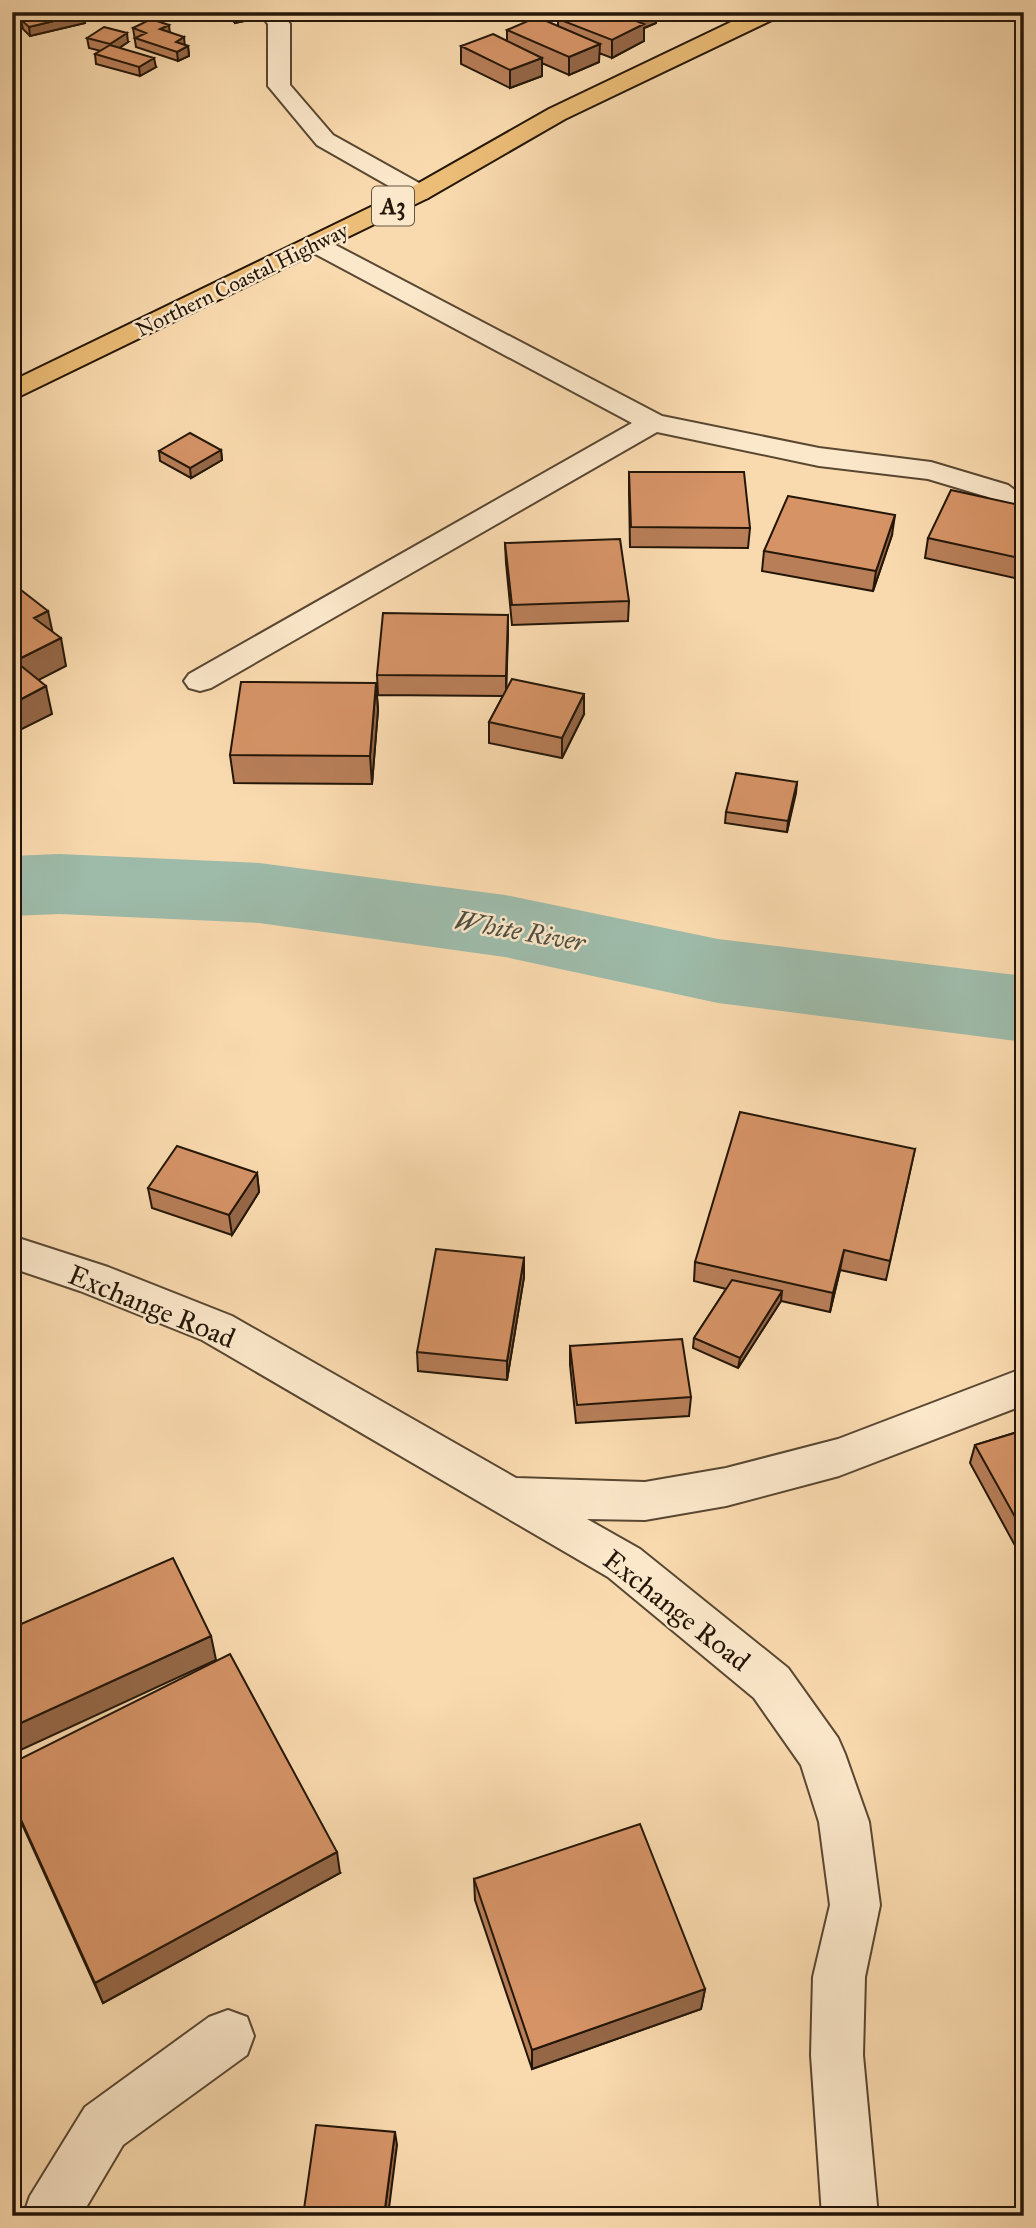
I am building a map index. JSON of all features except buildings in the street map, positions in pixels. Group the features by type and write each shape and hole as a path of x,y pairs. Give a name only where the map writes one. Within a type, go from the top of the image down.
{"main road":[{"name":"Northern Coastal Highway","path":"12,392 419,193 557,114 770,12"}],"street":[{"path":"270,12 279,24 279,86 325,140 419,193"},
{"path":"315,244 653,423 819,457 931,471 998,491 1024,511"},
{"path":"200,681 653,423"},
{"name":"Exchange Road","path":"12,1252 94,1279 218,1328 624,1563 771,1683 821,1754 844,1822 855,1905 839,1978 837,2055 850,2216"},
{"path":"506,1496 645,1502 726,1487 839,1457 965,1411 1024,1386"},
{"path":"50,2216 104,2126 228,2036"}],"waterway":[{"name":"White River","path":"12,886 59,884 259,893 505,926 718,971 1024,1009"}]}
